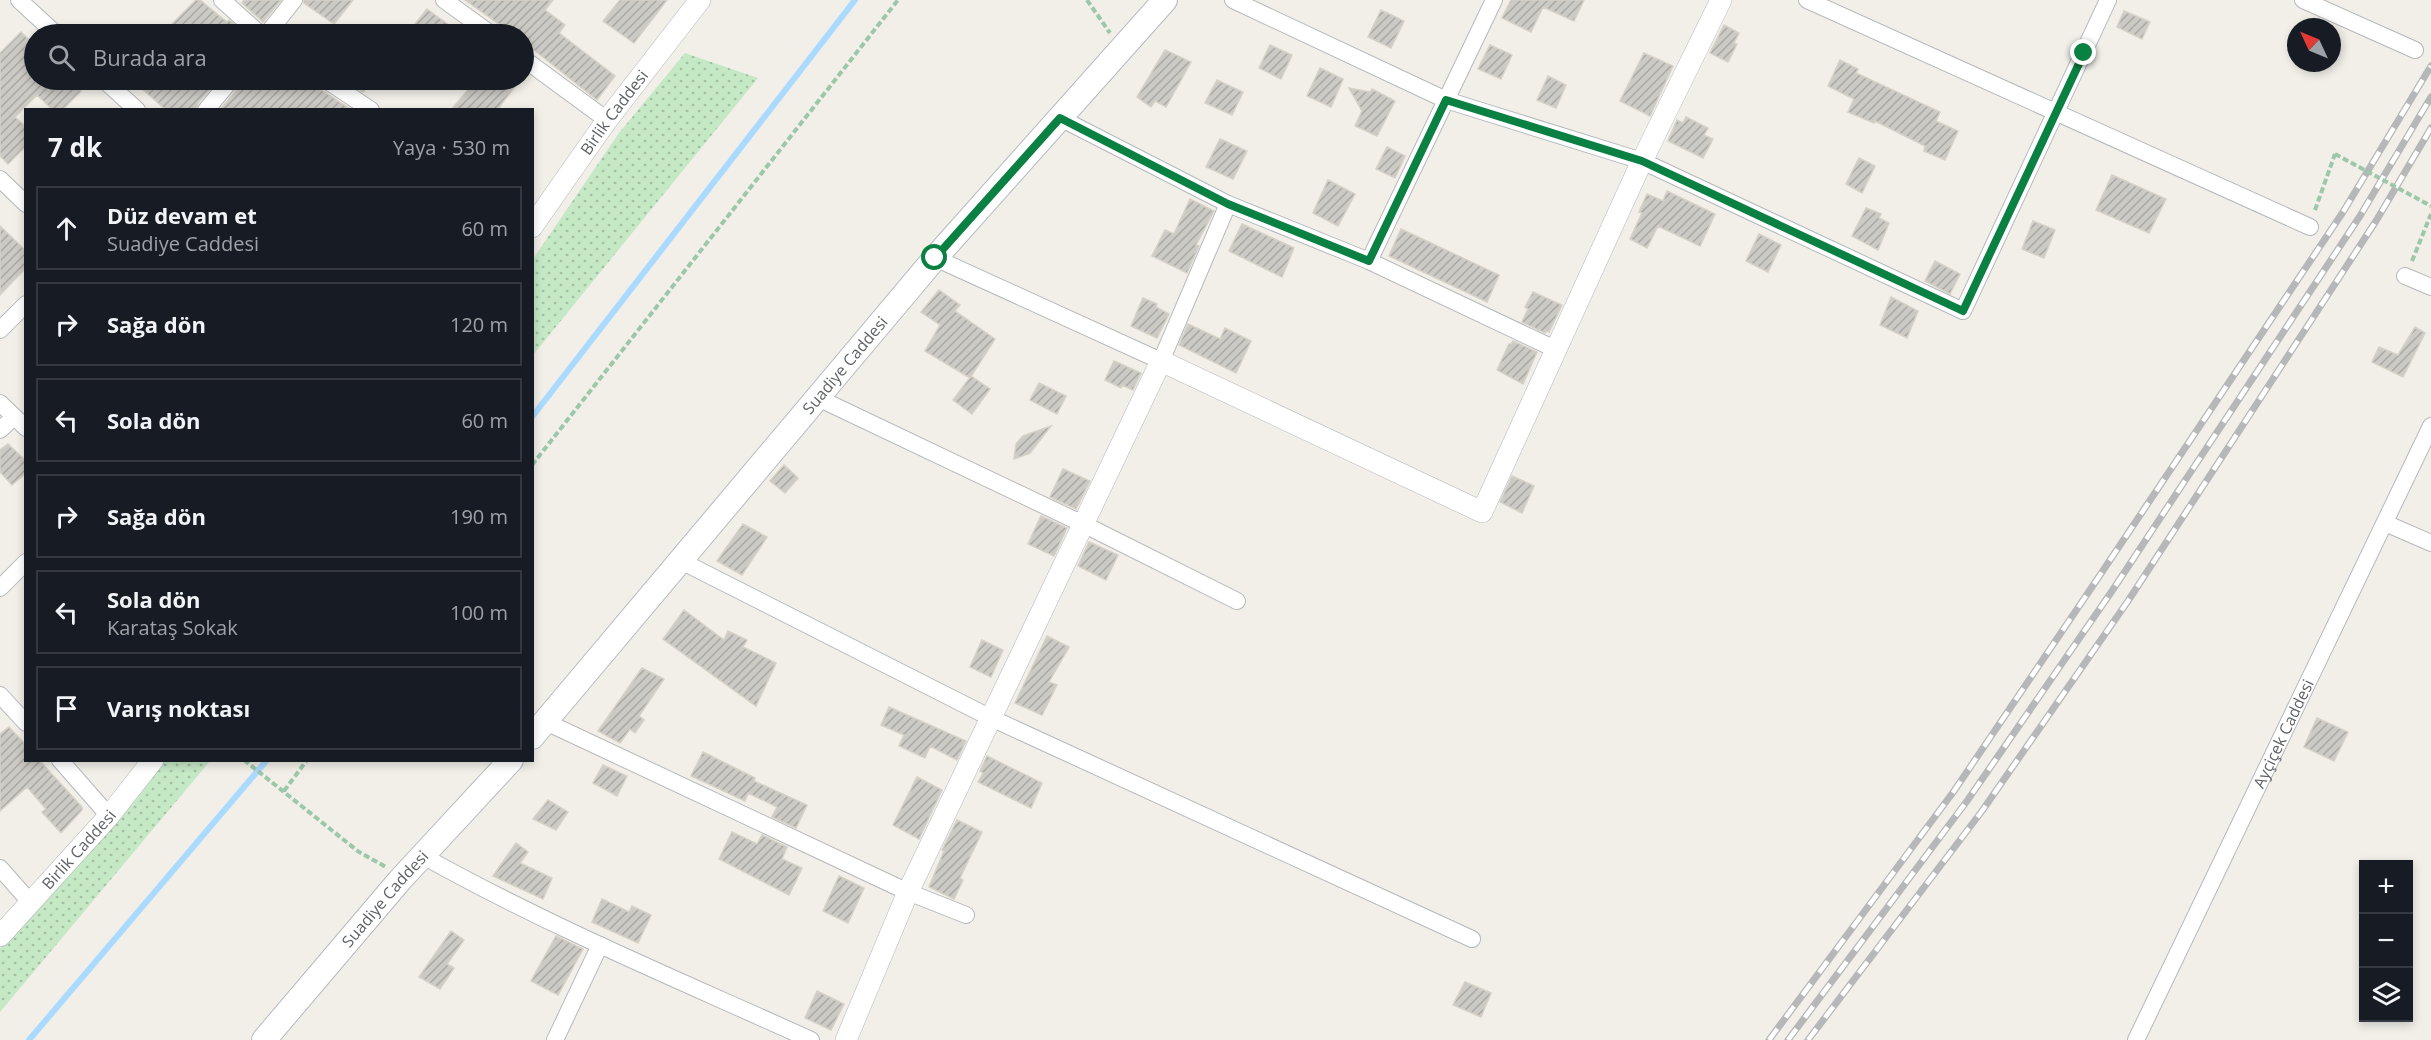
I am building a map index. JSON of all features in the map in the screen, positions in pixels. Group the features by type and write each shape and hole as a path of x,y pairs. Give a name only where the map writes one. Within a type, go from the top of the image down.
{"main road":[{"name":"Suadiye Caddesi","path":"539,730 935,258 1165,0"},
{"name":"Suadiye Caddesi","path":"264,1040 400,880 509,762"}],"street":[{"path":"19,0 45,24"},
{"path":"222,0 249,24"},
{"path":"275,24 294,0"},
{"path":"444,0 477,24"},
{"path":"1233,0 1446,100 1642,161 1963,311 2108,0"},
{"path":"1369,261 1494,0"},
{"path":"935,258 1482,512 1642,161 1721,0"},
{"path":"1807,0 2310,227"},
{"path":"2303,0 2415,50"},
{"name":"Birlik Caddesi","path":"534,221 696,1"},
{"path":"534,66 607,120"},
{"path":"115,90 134,108"},
{"path":"208,108 223,90"},
{"path":"341,90 368,108"},
{"path":"1060,118 1228,204 1369,261 1557,350"},
{"path":"0,179 24,202"},
{"path":"846,1040 908,892 1161,361 1228,204"},
{"path":"2405,276 2431,288"},
{"path":"0,330 24,306"},
{"path":"818,398 1083,524 1237,601"},
{"path":"0,403 20,422 0,430"},
{"name":"Ayçiçek Caddesi","path":"2136,1040 2431,426"},
{"path":"2385,523 2431,543"},
{"path":"681,561 991,718 1472,939"},
{"path":"0,588 24,564"},
{"path":"0,695 24,717"},
{"path":"539,730 908,892 966,915"},
{"path":"62,762 110,816"},
{"name":"Birlik Caddesi","path":"0,936 110,816 151,762"},
{"path":"423,856 600,945 812,1040"},
{"path":"0,868 30,903"},
{"path":"555,1040 600,945"}],"path":[{"path":"534,462 897,0"},
{"path":"1086,0 1120,49"},
{"path":"2310,227 2335,154 2431,206"},
{"path":"2405,276 2431,214"},
{"path":"246,762 359,852 383,864 400,880"},
{"path":"284,791 306,762"}],"green space":[{"path":"685,53 758,78 534,354 534,258 619,133"},
{"path":"160,762 209,762 0,1012 0,948"}],"building":[{"path":"196,0 200,0 227,22 229,20 234,24 189,24 172,24"},
{"path":"244,0 281,0 263,22 242,3"},
{"path":"304,0 353,0 334,24 304,3"},
{"path":"465,0 553,0 545,10 565,25 559,33 615,76 597,100 534,50 534,24 499,24"},
{"path":"620,0 667,0 634,43 603,21"},
{"path":"1511,0 1584,0 1574,21 1543,7 1531,32 1502,18"},
{"path":"427,9 447,24 415,24"},
{"path":"1381,10 1404,21 1391,48 1368,37"},
{"path":"2124,11 2150,22 2142,39 2117,27"},
{"path":"1724,25 1739,33 1734,43 1737,44 1728,62 1710,53"},
{"path":"21,32 24,35 24,90 81,91 64,108 51,108 37,95 15,117 24,125 24,148 8,164 0,156 0,53"},
{"path":"1270,45 1292,55 1281,79 1259,68"},
{"path":"1490,45 1512,55 1501,79 1478,69"},
{"path":"1165,50 1191,62 1166,107 1155,101 1151,107 1137,97"},
{"path":"1644,53 1673,66 1650,116 1620,101"},
{"path":"1840,60 1858,69 1856,73 1940,112 1936,121 1958,131 1945,160 1924,151 1925,146 1875,121 1874,123 1848,112 1854,99 1828,86"},
{"path":"1320,68 1343,79 1331,107 1307,96"},
{"path":"1548,76 1566,85 1556,108 1537,100"},
{"path":"1217,80 1243,92 1232,115 1205,103"},
{"path":"1349,88 1370,92 1372,89 1395,101 1377,136 1355,126 1362,111"},
{"path":"143,90 209,90 197,108 164,108"},
{"path":"237,90 322,90 348,108 222,108"},
{"path":"468,90 512,90 499,108 453,108"},
{"path":"1686,117 1708,128 1704,135 1713,139 1703,158 1668,141 1677,120 1683,123"},
{"path":"1220,139 1247,151 1233,179 1206,167"},
{"path":"1387,147 1405,156 1395,178 1376,169"},
{"path":"1859,158 1875,166 1862,193 1846,184"},
{"path":"2112,175 2166,199 2149,233 2096,210"},
{"path":"1328,180 1355,194 1338,226 1313,213"},
{"path":"1667,191 1715,214 1700,246 1658,226 1647,248 1630,239 1642,213 1639,212 1647,194 1663,201"},
{"path":"1190,199 1214,211 1196,245 1199,246 1187,273 1152,256 1165,230 1174,234"},
{"path":"1866,208 1881,214 1879,218 1889,223 1878,250 1852,236"},
{"path":"2033,221 2055,230 2044,258 2022,249"},
{"path":"1242,224 1294,248 1282,277 1229,251"},
{"path":"0,226 24,249 24,270 0,295"},
{"path":"1401,229 1499,275 1487,302 1389,256"},
{"path":"1759,234 1781,245 1768,272 1746,261"},
{"path":"1935,261 1960,274 1950,294 1925,281"},
{"path":"939,290 960,305 955,311 995,339 970,378 925,351 940,325 921,312"},
{"path":"1533,292 1562,305 1549,332 1545,333 1522,322 1528,309 1525,307"},
{"path":"1891,297 1918,311 1907,338 1880,325"},
{"path":"1143,298 1157,304 1156,307 1169,314 1157,338 1131,326"},
{"path":"1188,324 1220,339 1225,328 1251,341 1236,373 1179,345"},
{"path":"2415,327 2425,333 2403,377 2372,362 2379,347 2398,355"},
{"path":"1513,341 1537,352 1523,384 1497,370 1509,344"},
{"path":"1114,361 1141,373 1133,390 1122,385 1121,388 1105,380"},
{"path":"971,376 990,389 972,414 953,400"},
{"path":"1039,383 1066,396 1057,414 1030,400"},
{"path":"1051,426 1030,453 1014,459 1016,444 1023,436"},
{"path":"8,444 24,459 24,475 12,485 0,472 0,450"},
{"path":"784,465 798,478 785,493 770,481"},
{"path":"1063,469 1090,481 1076,509 1050,497"},
{"path":"1512,476 1534,486 1522,513 1500,502"},
{"path":"1041,516 1067,528 1054,556 1028,544"},
{"path":"743,524 767,537 742,575 717,561"},
{"path":"1089,542 1118,555 1106,580 1078,566"},
{"path":"684,610 724,640 728,631 747,640 743,647 776,663 756,706 663,639"},
{"path":"1047,636 1069,647 1049,682 1057,685 1042,715 1015,703"},
{"path":"982,640 1003,650 991,677 970,667"},
{"path":"642,668 664,679 639,716 644,720 635,733 630,729 620,743 598,731"},
{"path":"889,707 966,741 957,760 930,746 925,758 899,746 904,735 881,725"},
{"path":"2317,718 2348,732 2334,761 2304,747"},
{"path":"9,727 24,743 24,762 41,762 82,807 82,810 61,833 42,812 46,809 27,787 0,811 0,734"},
{"path":"703,752 755,778 754,781 807,805 796,828 772,817 777,807 748,793 745,801 691,776"},
{"path":"987,756 1042,783 1031,808 978,782"},
{"path":"603,765 627,776 617,796 593,783"},
{"path":"917,777 942,790 919,839 893,825"},
{"path":"548,800 568,812 556,830 533,819"},
{"path":"957,820 982,832 960,878 963,880 954,899 929,887 944,851 942,850"},
{"path":"732,832 757,844 762,835 787,847 782,859 802,868 789,895 719,859"},
{"path":"516,843 528,852 520,863 552,878 543,899 493,876"},
{"path":"839,876 864,888 848,923 823,911"},
{"path":"602,899 629,912 632,906 651,915 638,943 592,922"},
{"path":"451,931 464,940 447,964 454,968 440,989 419,977"},
{"path":"556,936 583,949 558,995 531,981"},
{"path":"1465,982 1491,993 1481,1017 1453,1005"},
{"path":"817,991 844,1004 831,1030 805,1018"}],"waterway":[{"path":"534,414 855,0"},
{"path":"29,1040 265,762"}],"railway":[{"path":"1769,1040 1954,791 2343,212 2431,66"},
{"path":"1788,1040 1967,801 2112,591 2360,216 2431,97"},
{"path":"1808,1040 1982,811 2128,601 2376,221 2431,128"}],"route":[{"path":"935,258 1060,118 1228,204 1369,261 1446,100 1642,161 1963,311 2084,53"}]}
